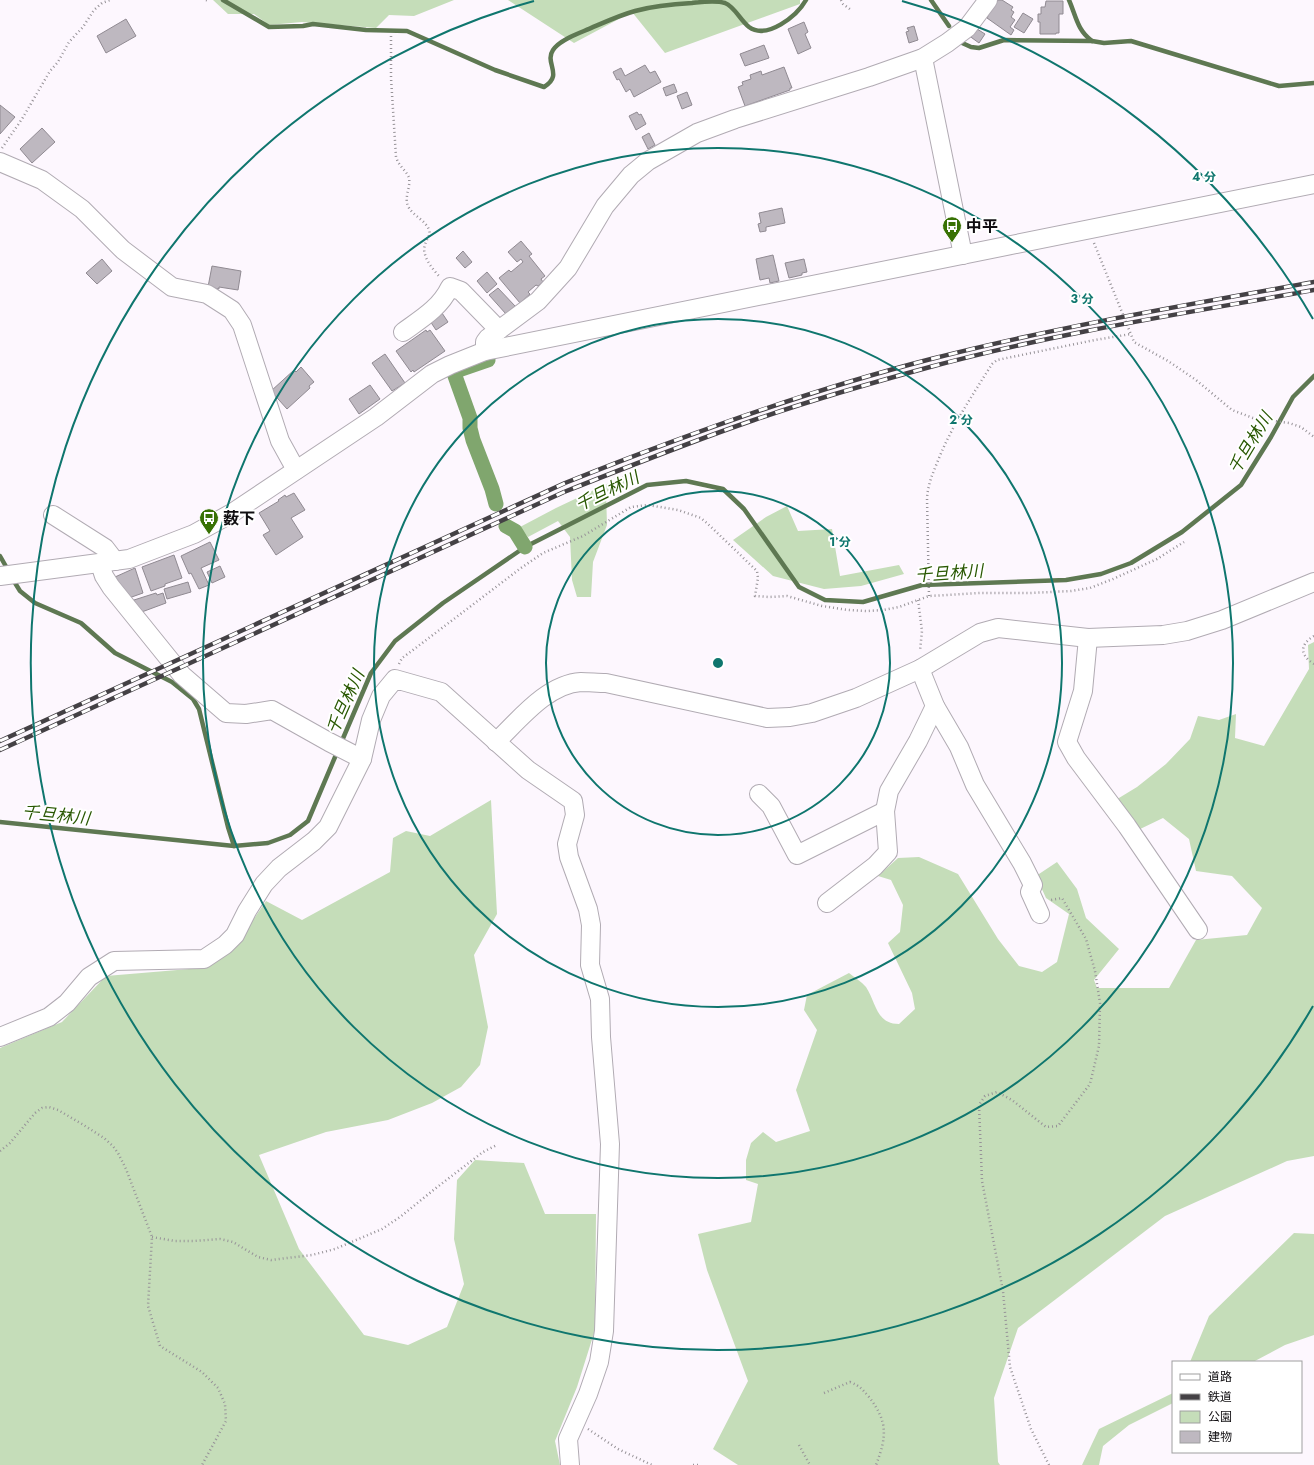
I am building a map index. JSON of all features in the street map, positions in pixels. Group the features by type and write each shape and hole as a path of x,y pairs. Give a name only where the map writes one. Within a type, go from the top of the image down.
{"street":[{"path":"485,351 485,342 488,338 538,301 568,268 605,206 631,175 648,161 697,133 735,119 869,77 923,58 967,28 988,0"},
{"path":"923,58 963,255"},
{"path":"0,162 42,180 82,209 123,250 172,286 207,294 232,310 242,325 280,441 296,470"},
{"path":"0,576 108,563 129,559 194,534 232,513 296,470 376,416 432,374 485,351 1314,184"},
{"path":"403,332 437,306 446,295 450,287 462,291 499,330"},
{"path":"53,515 106,548 108,563 104,576 111,587 182,675 226,713 246,714 272,710 362,759"},
{"path":"496,742 542,698 561,687 580,682 606,683 767,718 790,717 812,713 856,698 920,669 980,633 998,628 1088,638 1163,634 1187,631 1222,620 1314,582"},
{"path":"1088,638 1083,691 1067,742 1076,758 1127,826 1198,930"},
{"path":"920,669 935,706 959,747 975,785 1022,863 1033,885 1030,892 1040,914"},
{"path":"0,1037 49,1018 67,1003 88,977 114,961 204,959 225,946 235,935 247,911 264,884 279,868 314,841 328,827 362,759 370,720 381,696 395,679 440,692 528,770 573,801 575,815 567,844 569,857 588,909 591,925 590,965 600,999 601,1038 610,1144 604,1331 599,1362 588,1394 568,1439 570,1465"},
{"path":"827,903 875,866 888,852 885,811 889,791 918,741 935,706"},
{"path":"758,794 771,806 797,854 885,811"}],"path":[{"path":"0,150 22,119 69,42 83,27 94,10 102,3 110,0"},
{"path":"841,0 843,4 851,10"},
{"path":"391,36 391,78 396,158 398,164 407,173 409,178 407,198 408,205 414,214 426,224 429,230 430,234 424,247 425,253 430,264 450,287"},
{"path":"1091,229 1094,245 1134,342 1185,372 1232,410 1253,418 1288,423 1301,427 1314,437"},
{"path":"929,596 928,485 943,446 992,364 997,360 1131,334"},
{"path":"395,679 396,670 402,658 521,568 543,553 583,536 631,507 640,505 678,510 701,518 756,571 758,578 755,596 770,598 787,596 822,606 848,610 883,610 899,607 929,596 980,593 1051,593 1090,588 1157,559 1184,542"},
{"path":"918,600 922,631 918,661 920,669"},
{"path":"1314,636 1307,640 1303,647 1303,653 1307,660 1314,664"},
{"path":"1031,890 1046,900 1062,898 1086,939 1095,971 1100,1003 1099,1046 1090,1084 1058,1126 1046,1127 1012,1100 997,1092 985,1096 979,1105 982,1180 1003,1291 1010,1367 1031,1429 1049,1465"},
{"path":"0,1151 10,1142 35,1113 42,1108 49,1107 58,1110 104,1138 118,1153 126,1169 152,1237 148,1306 160,1346 202,1372 218,1388 225,1404 226,1421 202,1465"},
{"path":"152,1237 175,1241 194,1242 220,1240 233,1242 258,1257 271,1260 312,1255 334,1249 382,1229 400,1217 482,1152 497,1145"},
{"path":"824,1393 850,1382 859,1385 873,1403 883,1419 884,1431 883,1441 876,1465"},
{"path":"576,1421 618,1449 652,1465"},
{"path":"799,1445 810,1465"},
{"path":"693,1465 698,1465"}],"green space":[{"path":"213,0 454,0 414,16 389,15 376,28 302,22 269,25 254,14 228,14"},
{"path":"508,0 800,0 800,4 665,53 632,12 574,43"},
{"path":"632,472 636,480 606,492 607,525 593,562 591,597 577,597 572,580 570,537 558,521 528,537 520,527"},
{"path":"787,506 798,531 832,529 840,576 899,565 904,574 861,586 824,589 773,576 733,540 766,517"},
{"path":"1314,642 1314,1156 1287,1161 1165,1216 1018,1328 994,1398 998,1462 1000,1465 738,1465 713,1449 748,1381 707,1270 698,1234 751,1222 758,1184 746,1180 746,1160 751,1143 763,1132 776,1142 810,1131 796,1090 817,1030 804,1010 807,995 849,973 866,987 881,1016 891,1023 899,1024 915,1009 912,993 888,943 900,932 903,905 891,880 878,876 898,858 919,857 958,874 998,939 1019,966 1042,972 1057,962 1069,914 1046,898 1036,876 1057,862 1077,889 1086,918 1119,949 1094,980 1097,988 1169,988 1196,940 1247,935 1262,908 1232,876 1196,871 1189,839 1163,818 1136,831 1114,801 1137,787 1166,764 1190,739 1198,716 1219,720 1236,714 1235,738 1264,746 1309,669 1308,645"},
{"path":"491,800 497,914 474,955 488,1027 480,1065 461,1087 432,1103 388,1120 326,1132 259,1155 299,1249 364,1335 408,1345 447,1327 464,1284 454,1239 457,1180 475,1160 524,1163 545,1214 596,1214 595,1330 577,1387 555,1441 560,1465 0,1465 0,1048 62,1022 106,976 201,968 233,949 266,901 302,920 390,872 393,838 406,831 430,836"},
{"path":"1294,1233 1314,1234 1314,1335 1285,1345 1255,1361 1190,1361 1209,1316"},
{"path":"1172,1393 1172,1404 1129,1425 1103,1446 1099,1465 1082,1465 1099,1429"}],"building":[{"path":"998,0 1002,0 1013,7 1011,10 1014,12 1011,17 1015,20 1010,27 1014,30 1011,35 987,18 988,16 986,14"},
{"path":"1046,1 1063,1 1063,14 1059,14 1059,33 1040,34 1038,14 1041,14 1041,7 1045,7"},
{"path":"1023,13 1033,19 1024,33 1014,27"},
{"path":"126,19 136,36 106,53 97,36"},
{"path":"804,22 808,32 805,34 811,48 798,54 788,29"},
{"path":"914,26 918,40 909,43 906,32 909,31 907,28"},
{"path":"974,27 985,34 979,43 968,35"},
{"path":"764,45 769,58 745,66 740,54"},
{"path":"645,65 650,73 655,71 661,82 634,97 630,89 626,92 619,79 617,80 613,72 621,68 625,76"},
{"path":"784,67 792,88 790,88 790,90 745,106 738,87 743,85 742,82 751,79 750,75 761,71 762,75"},
{"path":"674,84 677,92 666,96 663,88"},
{"path":"687,92 692,105 682,109 677,96"},
{"path":"0,105 15,117 0,134"},
{"path":"637,112 639,115 641,114 646,124 636,130 629,116"},
{"path":"42,128 55,142 32,163 20,149"},
{"path":"649,133 655,145 648,149 642,137"},
{"path":"782,208 785,223 766,227 766,231 760,232 758,224 761,223 759,213"},
{"path":"521,241 532,254 529,256 545,276 541,279 543,282 538,286 536,285 528,292 530,294 520,303 499,278 509,270 511,272 523,262 521,259 517,262 508,252"},
{"path":"463,251 472,262 465,268 456,258"},
{"path":"773,255 779,281 770,283 769,278 760,280 756,259"},
{"path":"102,259 112,271 97,284 86,273"},
{"path":"804,259 807,272 802,273 802,275 789,278 785,263"},
{"path":"212,266 241,271 238,290 208,287"},
{"path":"487,272 497,284 487,293 477,281"},
{"path":"498,288 515,306 506,314 489,295"},
{"path":"442,313 448,322 436,330 430,321"},
{"path":"426,330 427,332 430,330 445,351 414,372 413,370 411,372 396,351"},
{"path":"385,354 405,383 392,391 372,363"},
{"path":"301,367 314,382 309,386 310,388 287,409 271,391 294,370 296,372"},
{"path":"370,385 380,399 359,414 349,399"},
{"path":"294,493 305,510 291,518 303,537 276,555 263,535 270,531 259,513 279,501 278,500 285,495 286,497"},
{"path":"210,542 219,560 201,568 209,585 199,589 191,573 189,574 181,556"},
{"path":"174,555 182,578 151,591 142,567"},
{"path":"220,566 225,577 212,583 207,572"},
{"path":"135,568 143,593 126,599 115,577"},
{"path":"188,582 191,592 167,599 164,589"},
{"path":"156,593 157,595 163,593 166,603 139,613 134,600"}],"waterway":[{"path":"223,0 269,27 303,26 313,24 366,30 407,31 495,70 544,87 553,78 551,55 553,50 559,44 576,34 628,13 663,6 721,2 732,7 749,27 764,31 789,19 796,13 806,0"},
{"path":"931,0 949,26"},
{"path":"1069,0 1080,27 1092,41"},
{"path":"960,42 971,47 979,48 1004,40 1092,41 1104,43 1131,41 1279,86 1314,83"},
{"path":"488,360 456,371 455,376 470,418 470,428 473,440 492,489 496,504"},
{"name":"千旦林川","path":"341,743 371,673 395,641 443,603 525,547 647,485 686,481 723,489 744,509 799,587 825,600 863,602 922,585 1066,580 1101,574 1131,563 1182,532 1241,485 1271,437 1293,397 1314,376"},
{"path":"506,526 515,531 525,547"},
{"path":"0,556 8,570"},
{"path":"12,578 20,591 35,603 81,623 115,653 172,682 193,699 199,709 234,846"},
{"name":"千旦林川","path":"0,822 234,846 268,843 290,835 308,821 338,750"}],"railway":[{"path":"0,741 565,483 746,415 838,385 978,347 1122,317 1314,282"},
{"path":"0,750 564,492 730,428 842,392 977,355 1121,324 1314,290"}],"place":[{"name":"中平","path":"952,243"},
{"name":"薮下","path":"209,535"}]}
